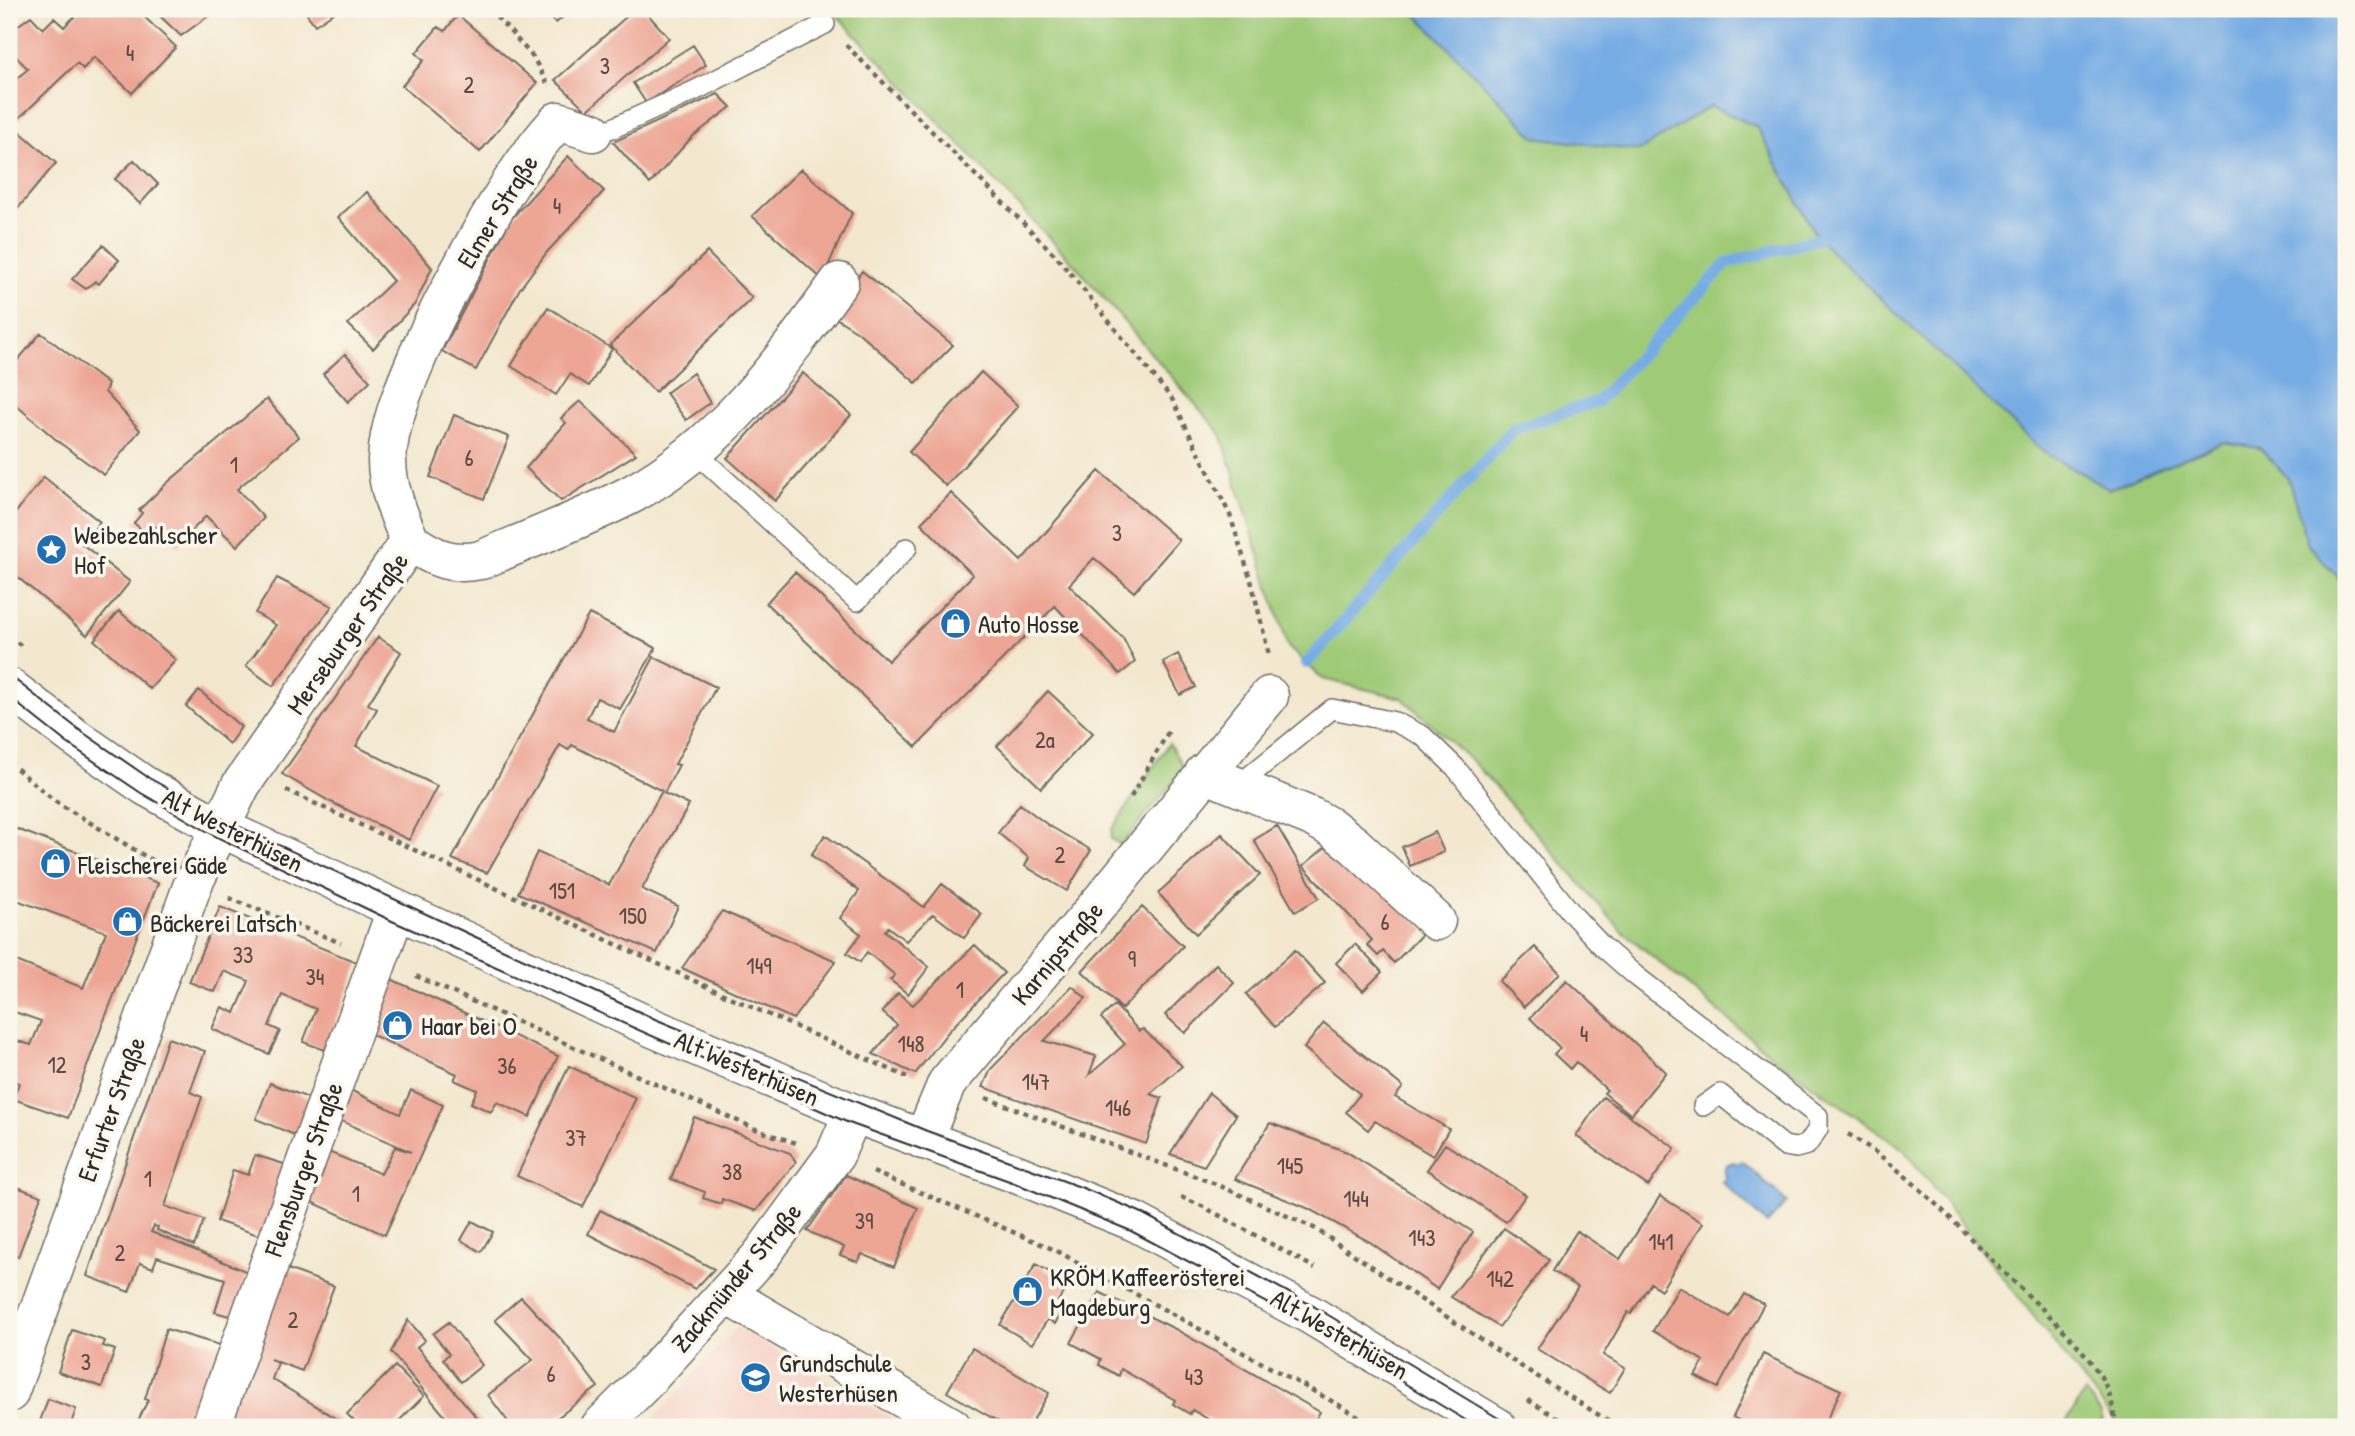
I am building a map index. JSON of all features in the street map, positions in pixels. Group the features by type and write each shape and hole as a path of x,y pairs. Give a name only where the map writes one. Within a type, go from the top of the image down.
{"street":[{"name":"Elmer Straße","path":"410,541 388,477 389,445 399,400 441,304 510,181 575,127"},
{"name":"Merseburger Straße","path":"219,827 241,785 410,541 430,555 446,561 461,563 481,560 632,494 694,451 729,421 791,349 839,282"},
{"name":"Alt Westerhüsen","path":"9,687 145,786 219,827 653,1028 853,1113 1135,1222 1309,1314 1497,1427"},
{"name":"Karnipstraße","path":"923,1140 947,1083 1102,900 1220,780 1269,696"},
{"path":"1220,780 1312,817 1332,828 1436,920"},
{"name":"Erfurter Straße","path":"9,1393 193,884 219,827"},
{"name":"Flensburger Straße","path":"211,1427 396,910"},
{"name":"Zackmünder Straße","path":"600,1427 727,1295 760,1256 835,1155 853,1113"},
{"path":"727,1295 952,1427"}],"lane":[{"path":"575,127 613,128 696,90 824,24"},
{"path":"694,451 857,601 907,548"},
{"path":"1220,780 1332,709 1395,722 1410,728 1436,746 1455,766 1573,915 1618,962 1818,1116 1818,1129 1807,1145 1796,1148 1784,1146 1720,1094 1703,1106"}],"path":[{"path":"491,9 538,65 575,127"},
{"path":"862,61 1057,257 1172,399 1230,515 1252,584 1265,639"},
{"name":"Alt Westerhüsen","path":"9,762 56,802 193,884 378,958 760,1131 835,1155 1055,1250 1339,1405 1374,1427"},
{"path":"1818,1116 1871,1149 1909,1180 2075,1342 2103,1379 2112,1404 2116,1427"}],"shaded area":[{"name":"Grundschule Westerhüsen","path":"737,1327 905,1427 646,1427"}],"green space":[{"path":"831,9 1411,9 1535,137 1639,151 1711,106 1757,127 1818,239 2110,489 2223,442 2260,448 2288,478 2308,544 2346,586 2346,1427 2120,1427 1903,1149 1779,1062 1621,930 1475,764 1402,698 1323,679 1288,647 1221,434 1075,265"},
{"path":"1169,743 1184,769 1121,845 1111,839 1112,829"},
{"path":"2085,1392 2101,1413 2104,1427 2063,1427"}],"water":[{"path":"1411,9 2346,9 2346,586 2308,544 2288,478 2260,448 2223,442 2110,489 2044,453 1818,239 1757,127 1711,106 1639,151 1535,137"},
{"path":"1742,1161 1787,1202 1767,1224 1722,1182 1727,1177 1724,1173 1726,1165"}],"building":[{"path":"82,9 136,9 176,47 132,93 94,57 83,69 77,63 12,125 56,163 9,219 9,85 28,69 9,49 9,32 31,16 43,29 54,18 64,27"},
{"path":"172,9 218,9 181,36 161,17"},
{"path":"303,9 339,9 315,25"},
{"path":"543,9 572,9 556,23"},
{"path":"635,9 643,9 669,38 587,111 555,80"},
{"path":"458,15 537,83 480,152 402,86 424,60 416,53 438,27 445,31"},
{"path":"693,45 706,65 646,103 633,83"},
{"path":"718,94 731,107 692,137 650,184 613,142"},
{"path":"568,156 604,191 547,252 519,290 476,370 442,351 511,219"},
{"path":"134,160 158,184 140,204 115,179"},
{"path":"801,169 852,213 822,279 752,216"},
{"path":"367,192 432,268 415,304 373,349 348,324 393,281 338,217"},
{"path":"103,245 119,260 99,284 95,281 86,289 72,279"},
{"path":"707,252 752,298 655,392 610,345"},
{"path":"862,271 953,345 916,383 858,332 831,315"},
{"path":"548,307 612,349 589,386 570,374 556,395 511,366"},
{"path":"41,333 108,384 105,392 140,430 104,475 60,443 9,399 9,370"},
{"path":"345,354 370,381 348,402 323,374"},
{"path":"981,372 1018,406 946,486 909,452"},
{"path":"693,373 710,403 686,420 666,393"},
{"path":"803,373 851,415 775,501 727,458"},
{"path":"267,399 299,437 237,489 264,518 237,546 206,516 177,546 156,527 148,535 134,523 142,513 139,510 167,483"},
{"path":"580,401 636,454 561,501 526,468 566,423 561,418"},
{"path":"454,415 509,437 484,499 430,477"},
{"path":"1099,471 1179,540 1134,592 1094,558 1069,585 1123,638 1135,662 1120,674 1055,606 916,747 766,603 795,572 888,661 973,575 921,523 951,493 1021,561"},
{"path":"44,477 100,522 82,544 130,582 87,635 9,570 9,521"},
{"path":"277,578 332,606 273,686 246,666 276,625 255,613"},
{"path":"119,611 176,660 150,689 94,640"},
{"path":"589,614 656,648 620,709 597,698 587,718 614,732 654,657 716,687 675,764 679,765 664,793 689,805 642,889 678,906 657,953 518,893 537,852 609,885 662,791 572,745 568,750 560,745 487,873 452,859"},
{"path":"378,637 401,652 368,704 377,709 356,746 437,786 409,840 329,801 282,774"},
{"path":"1178,654 1196,687 1180,695 1163,662"},
{"path":"199,690 241,727 229,744 186,706"},
{"path":"1048,691 1093,733 1041,788 997,746"},
{"path":"1020,804 1048,825 1091,850 1067,891 1025,866 1029,858 998,833"},
{"path":"9,826 158,883 68,1118 13,1099 19,1083 9,1079 9,1068 18,1041 31,1045 41,1021 9,1010 9,958 83,988 106,932 11,898 9,903"},
{"path":"1277,826 1319,898 1295,912 1254,840"},
{"path":"1435,832 1444,852 1410,866 1402,847"},
{"path":"1222,834 1260,875 1196,934 1158,893"},
{"path":"825,835 924,907 942,884 982,914 964,938 933,914 906,941 888,927 885,931 929,967 908,994 890,980 895,975 867,952 860,962 847,953 861,934 840,918 859,891 811,855"},
{"path":"1335,839 1426,930 1394,963 1383,951 1378,956 1367,945 1372,940 1303,866"},
{"path":"220,907 359,963 325,1050 303,1042 316,1009 282,995 269,1026 280,1031 269,1054 212,1029 222,1007 235,1013 249,981 224,971 215,992 189,982"},
{"path":"1142,907 1183,946 1122,1009 1082,971"},
{"path":"722,911 836,961 793,1019 682,968"},
{"path":"1355,944 1382,972 1363,991 1336,963"},
{"path":"975,945 1004,973 948,1032 915,1074 873,1054 897,1025 882,1012 898,993 913,1005"},
{"path":"1535,947 1560,973 1524,1007 1499,981"},
{"path":"1295,950 1325,983 1275,1027 1246,994"},
{"path":"1216,964 1234,983 1185,1033 1165,1015"},
{"path":"391,979 558,1056 530,1117 497,1102 491,1112 471,1103 477,1090 454,1080 457,1074 366,1032"},
{"path":"1567,980 1666,1072 1631,1115 1604,1093 1607,1090 1576,1062 1570,1069 1554,1054 1560,1048 1530,1018"},
{"path":"1072,986 1086,998 1044,1041 1096,1056 1089,1075 1125,1044 1101,1018 1115,1005 1139,1031 1143,1029 1182,1066 1150,1094 1162,1098 1146,1144 983,1087 991,1069"},
{"path":"1324,1023 1403,1087 1395,1097 1449,1129 1433,1156 1375,1121 1368,1130 1346,1112 1360,1094 1304,1048"},
{"path":"168,1038 205,1051 190,1092 202,1097 165,1206 204,1220 194,1246 157,1230 158,1227 154,1226 151,1232 248,1272 233,1317 215,1312 225,1279 157,1257 153,1268 140,1263 129,1292 87,1276"},
{"path":"569,1066 636,1098 583,1207 517,1176"},
{"path":"270,1083 311,1099 297,1136 256,1119"},
{"path":"348,1089 400,1114 411,1090 443,1105 385,1235 305,1199 324,1150 381,1174 395,1147 411,1152 337,1119"},
{"path":"1209,1093 1236,1115 1204,1166 1170,1154"},
{"path":"1603,1097 1675,1148 1648,1186 1576,1136"},
{"path":"694,1117 790,1153 796,1162 756,1211 722,1199 721,1204 703,1198 705,1192 671,1179"},
{"path":"1270,1123 1347,1152 1473,1232 1437,1289 1370,1242 1307,1208 1235,1179"},
{"path":"1445,1144 1526,1195 1506,1222 1427,1170"},
{"path":"255,1155 287,1165 264,1237 217,1221 233,1170 248,1175"},
{"path":"846,1175 918,1208 894,1267 862,1254 858,1262 840,1255 844,1247 807,1231"},
{"path":"9,1184 41,1196 18,1257 9,1253"},
{"path":"1660,1196 1703,1223 1661,1290 1651,1283 1631,1314 1628,1312 1603,1355 1625,1368 1610,1393 1537,1349 1578,1287 1552,1271 1577,1231 1620,1259"},
{"path":"600,1210 714,1269 695,1289 588,1234"},
{"path":"472,1221 493,1232 481,1252 461,1240"},
{"path":"1504,1228 1549,1260 1499,1327 1451,1297"},
{"path":"1036,1264 1069,1284 1058,1301 1065,1305 1055,1324 1048,1319 1032,1344 1000,1325"},
{"path":"285,1268 334,1286 302,1371 270,1359 278,1363 272,1379 342,1422 339,1427 224,1427"},
{"path":"1679,1287 1730,1317 1744,1294 1764,1304 1718,1388 1695,1376 1704,1361 1653,1331"},
{"path":"1099,1292 1175,1329 1320,1412 1311,1427 1222,1427 1192,1410 1190,1414 1173,1404 1175,1400 1121,1369 1119,1376 1099,1365 1101,1359 1071,1343"},
{"path":"521,1297 561,1339 598,1387 545,1427 512,1427 488,1395 533,1360 495,1320"},
{"path":"408,1320 425,1340 417,1347 485,1427 454,1427 391,1352"},
{"path":"449,1322 482,1365 461,1382 443,1359 449,1354 433,1334"},
{"path":"166,1329 226,1347 197,1427 135,1427 148,1400 145,1399"},
{"path":"72,1330 105,1341 103,1346 115,1350 102,1387 58,1372"},
{"path":"972,1348 1049,1393 1029,1427 1008,1427 947,1392"},
{"path":"1763,1354 1841,1390 1823,1427 1751,1427 1733,1417"},
{"path":"395,1366 424,1396 393,1427 360,1427 347,1414"},
{"path":"48,1399 76,1409 70,1427 38,1427"}],"waterway":[{"path":"1307,663 1513,429 1598,401 1727,263 1818,239 1829,228"}],"tram line":[{"path":"9,675 78,729 149,778 223,819 655,1019 927,1131 1083,1188 1140,1212 1315,1307 1513,1427"},
{"path":"9,697 67,743 141,793 215,836 392,921 849,1123 1012,1182 1131,1231 1306,1324 1477,1427"}],"place":[{"name":"Weibezahlscher Hof","path":"51,549"},
{"name":"Auto Hosse","path":"955,623"},
{"name":"Fleischerei Gäde","path":"55,864"},
{"name":"Bäckerei Latsch","path":"127,922"},
{"name":"Haar bei O","path":"398,1025"},
{"name":"KRÖM Kaffeerösterei Magdeburg","path":"1027,1291"},
{"name":"Grundschule Westerhüsen","path":"756,1377"}]}
